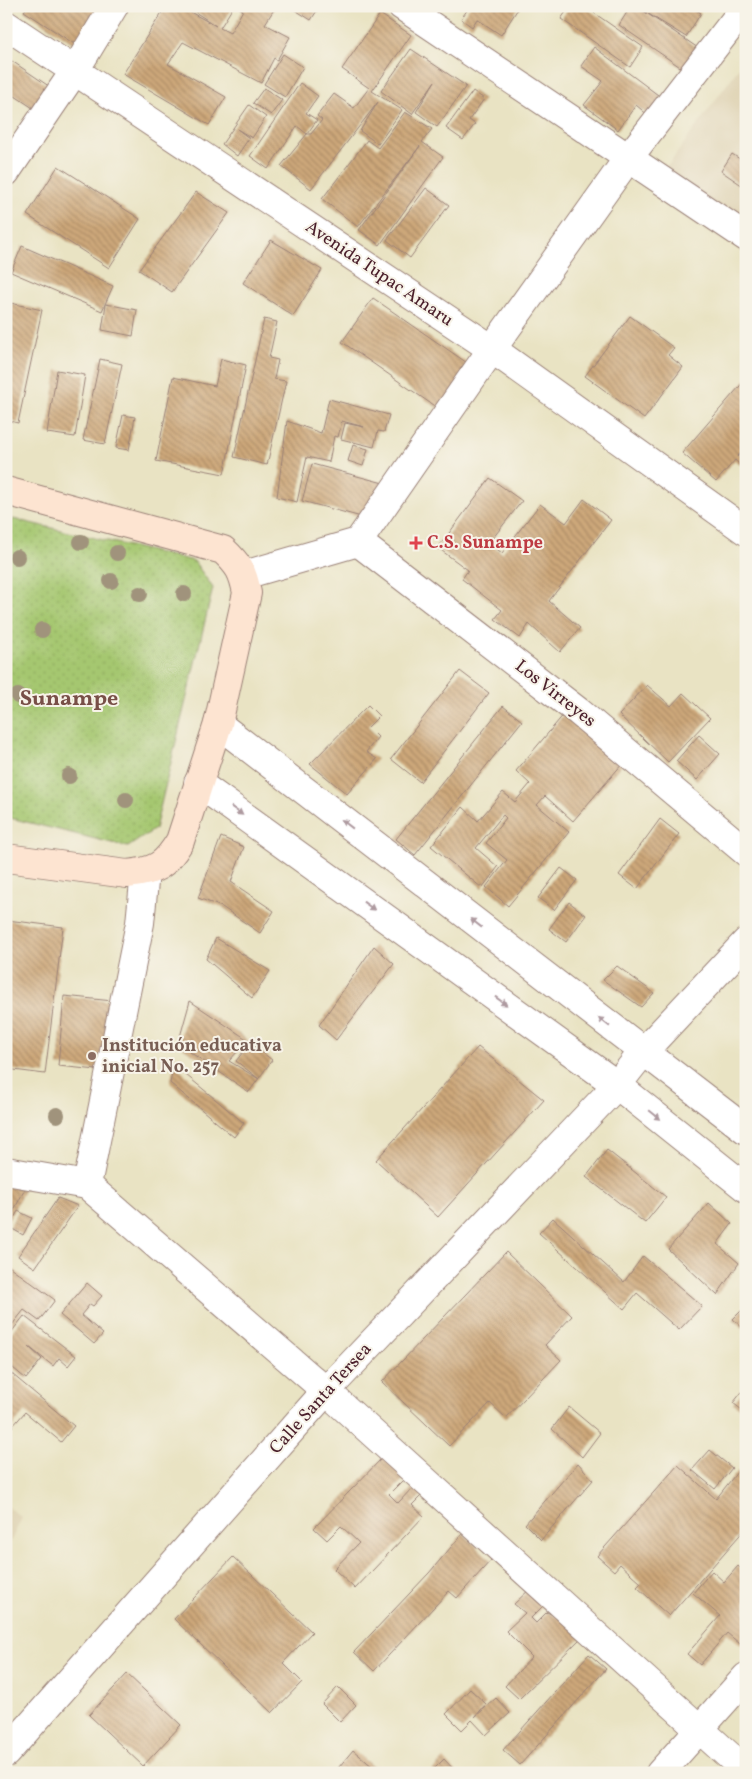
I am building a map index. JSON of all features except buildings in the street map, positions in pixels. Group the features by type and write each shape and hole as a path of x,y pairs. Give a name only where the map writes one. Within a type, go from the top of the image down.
{"main road":[{"path":"6,491 223,550 237,563 244,575 248,593 218,724 180,841 171,857 160,866 145,872 127,874 6,858"}],"street":[{"path":"6,172 74,72 114,6"},
{"path":"402,6 746,237"},
{"path":"244,575 358,542 628,157 746,6"},
{"name":"Avenida Tupac Amaru","path":"6,25 492,349 746,531"},
{"name":"Los Virreyes","path":"358,542 579,712 746,852"},
{"path":"218,724 746,1130"},
{"path":"198,783 617,1085 746,1188"},
{"path":"87,1184 140,923 145,872"},
{"name":"Calle Santa Tersea","path":"6,1753 326,1391 617,1085 643,1052 746,942"},
{"path":"6,1171 87,1184 326,1391 746,1771"},
{"path":"660,1773 746,1677"}],"shaded area":[{"path":"746,58 746,224 664,171"},
{"path":"6,1505 22,1518 6,1551"}],"green space":[{"path":"13,519 194,561 213,588 155,829 128,847 6,817 6,523"}],"place":[{"name":"C.S. Sunampe","path":"416,543"},
{"name":"Institución educativa inicial No. 257","path":"92,1056"}],"district":[{"name":"Sunampe","path":"69,699"}]}
